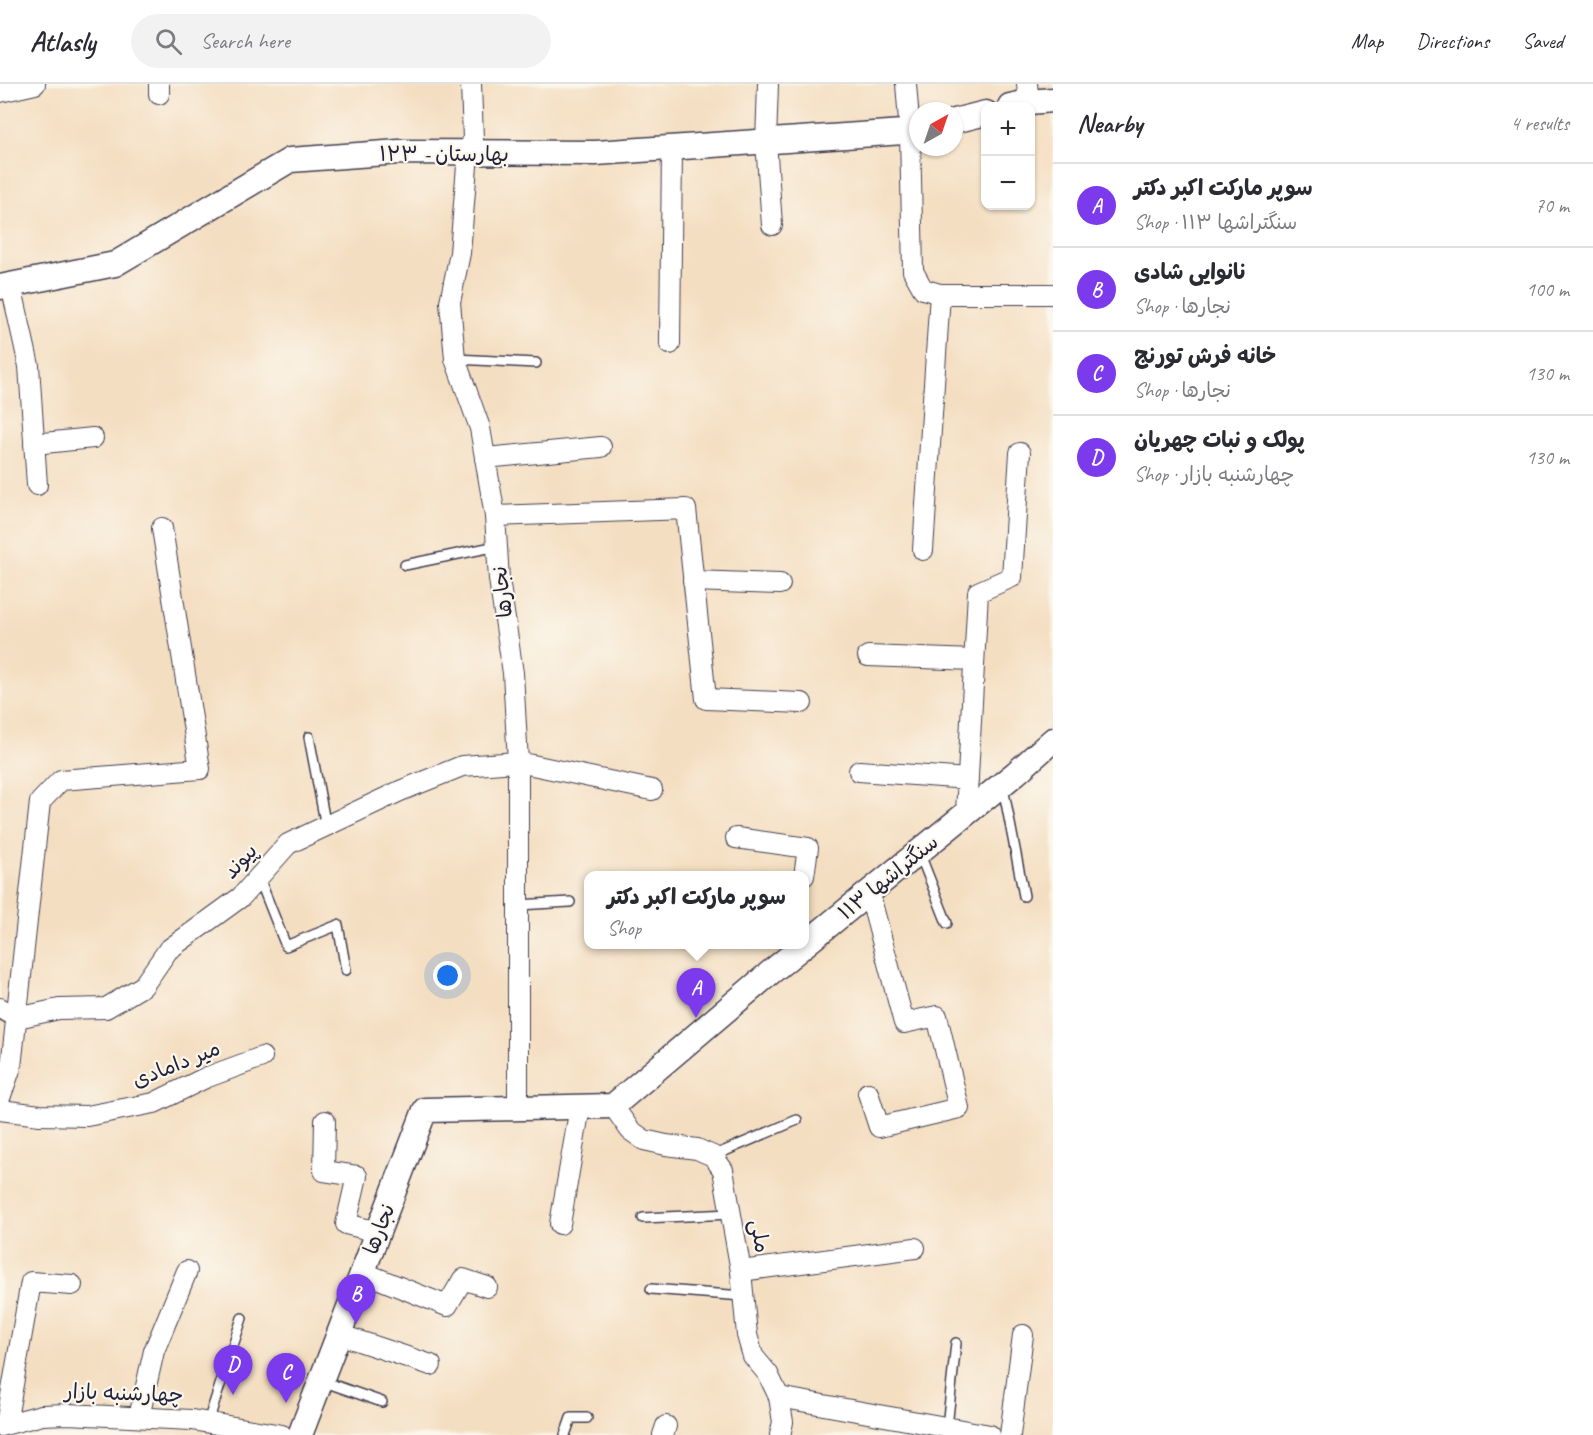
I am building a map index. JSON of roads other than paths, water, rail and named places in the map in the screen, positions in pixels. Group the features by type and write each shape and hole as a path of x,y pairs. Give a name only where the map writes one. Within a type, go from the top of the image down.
{"street":[{"path":"0,92 35,84"},
{"name":"نجارها","path":"471,84 473,139 468,153 460,253 450,302 455,359 480,428 495,516 499,579 513,673 518,762 518,1108"},
{"path":"768,84 766,142 772,225"},
{"path":"906,84 909,102"},
{"path":"1022,97 1053,100"},
{"path":"963,119 981,114"},
{"name":"بهارستان - ۱۲۳","path":"5,286 115,264 290,160 399,152 596,153 909,132"},
{"path":"670,344 672,148"},
{"path":"914,156 913,272 923,289 940,294 1053,294"},
{"path":"5,286 29,366 37,485"},
{"path":"923,550 940,294"},
{"path":"34,444 93,438"},
{"path":"485,458 601,447"},
{"path":"966,813 978,591 1012,577 1020,453"},
{"path":"495,516 686,509 706,699 802,703"},
{"path":"0,1098 11,1067 40,801 61,780 200,769 162,528"},
{"path":"693,581 780,584"},
{"path":"868,656 974,660"},
{"name":"سنگتراشها ۱۱۳","path":"809,937 919,852 1053,740"},
{"name":"پیوند","path":"17,1018 59,1009 106,1008 143,986 168,950 241,897 288,844 400,791 462,766 518,762 652,790"},
{"path":"859,771 968,778"},
{"path":"736,838 808,848 805,871"},
{"path":"868,1093 879,1127 959,1108 937,1016 904,1023 869,892"},
{"name":"سنگتراشها ۱۱۳","path":"613,1106 790,951"},
{"path":"0,1008 17,1018"},
{"name":"میر دامادی","path":"0,1110 40,1115 87,1116 154,1103 205,1078 262,1057"},
{"path":"613,1106 630,1130 644,1140 666,1146 697,1149 713,1156"},
{"name":"نجارها","path":"300,1435 425,1110 613,1106"},
{"path":"560,1224 580,1107"},
{"path":"325,1121 324,1171 357,1176 346,1224 378,1232"},
{"name":"ملی","path":"713,1156 723,1170 741,1271 747,1335 753,1356 768,1374 779,1397 783,1422 780,1435"},
{"path":"741,1271 915,1248"},
{"path":"139,1417 154,1351 187,1271"},
{"path":"362,1272 447,1306 463,1279 487,1287"},
{"path":"3,1425 31,1282 72,1285"},
{"path":"338,1334 431,1365"},
{"path":"1010,1435 1023,1335"},
{"path":"779,1397 990,1435"},
{"name":"چهارشنبه بازار","path":"3,1425 29,1427 42,1415 67,1414 208,1422 282,1435"}],"lane":[{"path":"455,359 536,363"},
{"path":"405,565 497,546"},
{"path":"309,737 326,827"},
{"path":"1002,784 1024,896"},
{"path":"919,852 947,923"},
{"path":"259,877 286,946 338,925 346,970"},
{"path":"518,905 570,902"},
{"path":"713,1156 797,1120"},
{"path":"643,1218 731,1214"},
{"path":"651,1289 743,1296"},
{"path":"208,1422 242,1318"},
{"path":"947,1427 956,1343"},
{"path":"321,1380 382,1402"},
{"path":"565,1435 571,1418 587,1418"}],"place":[{"name":"سوپر مارکت اکبر دکتر","path":"696,1018"},
{"name":"نانوایی شادی","path":"356,1324"},
{"name":"پولک و نبات چهریان","path":"233,1395"},
{"name":"خانه فرش تورنج","path":"286,1403"}]}
